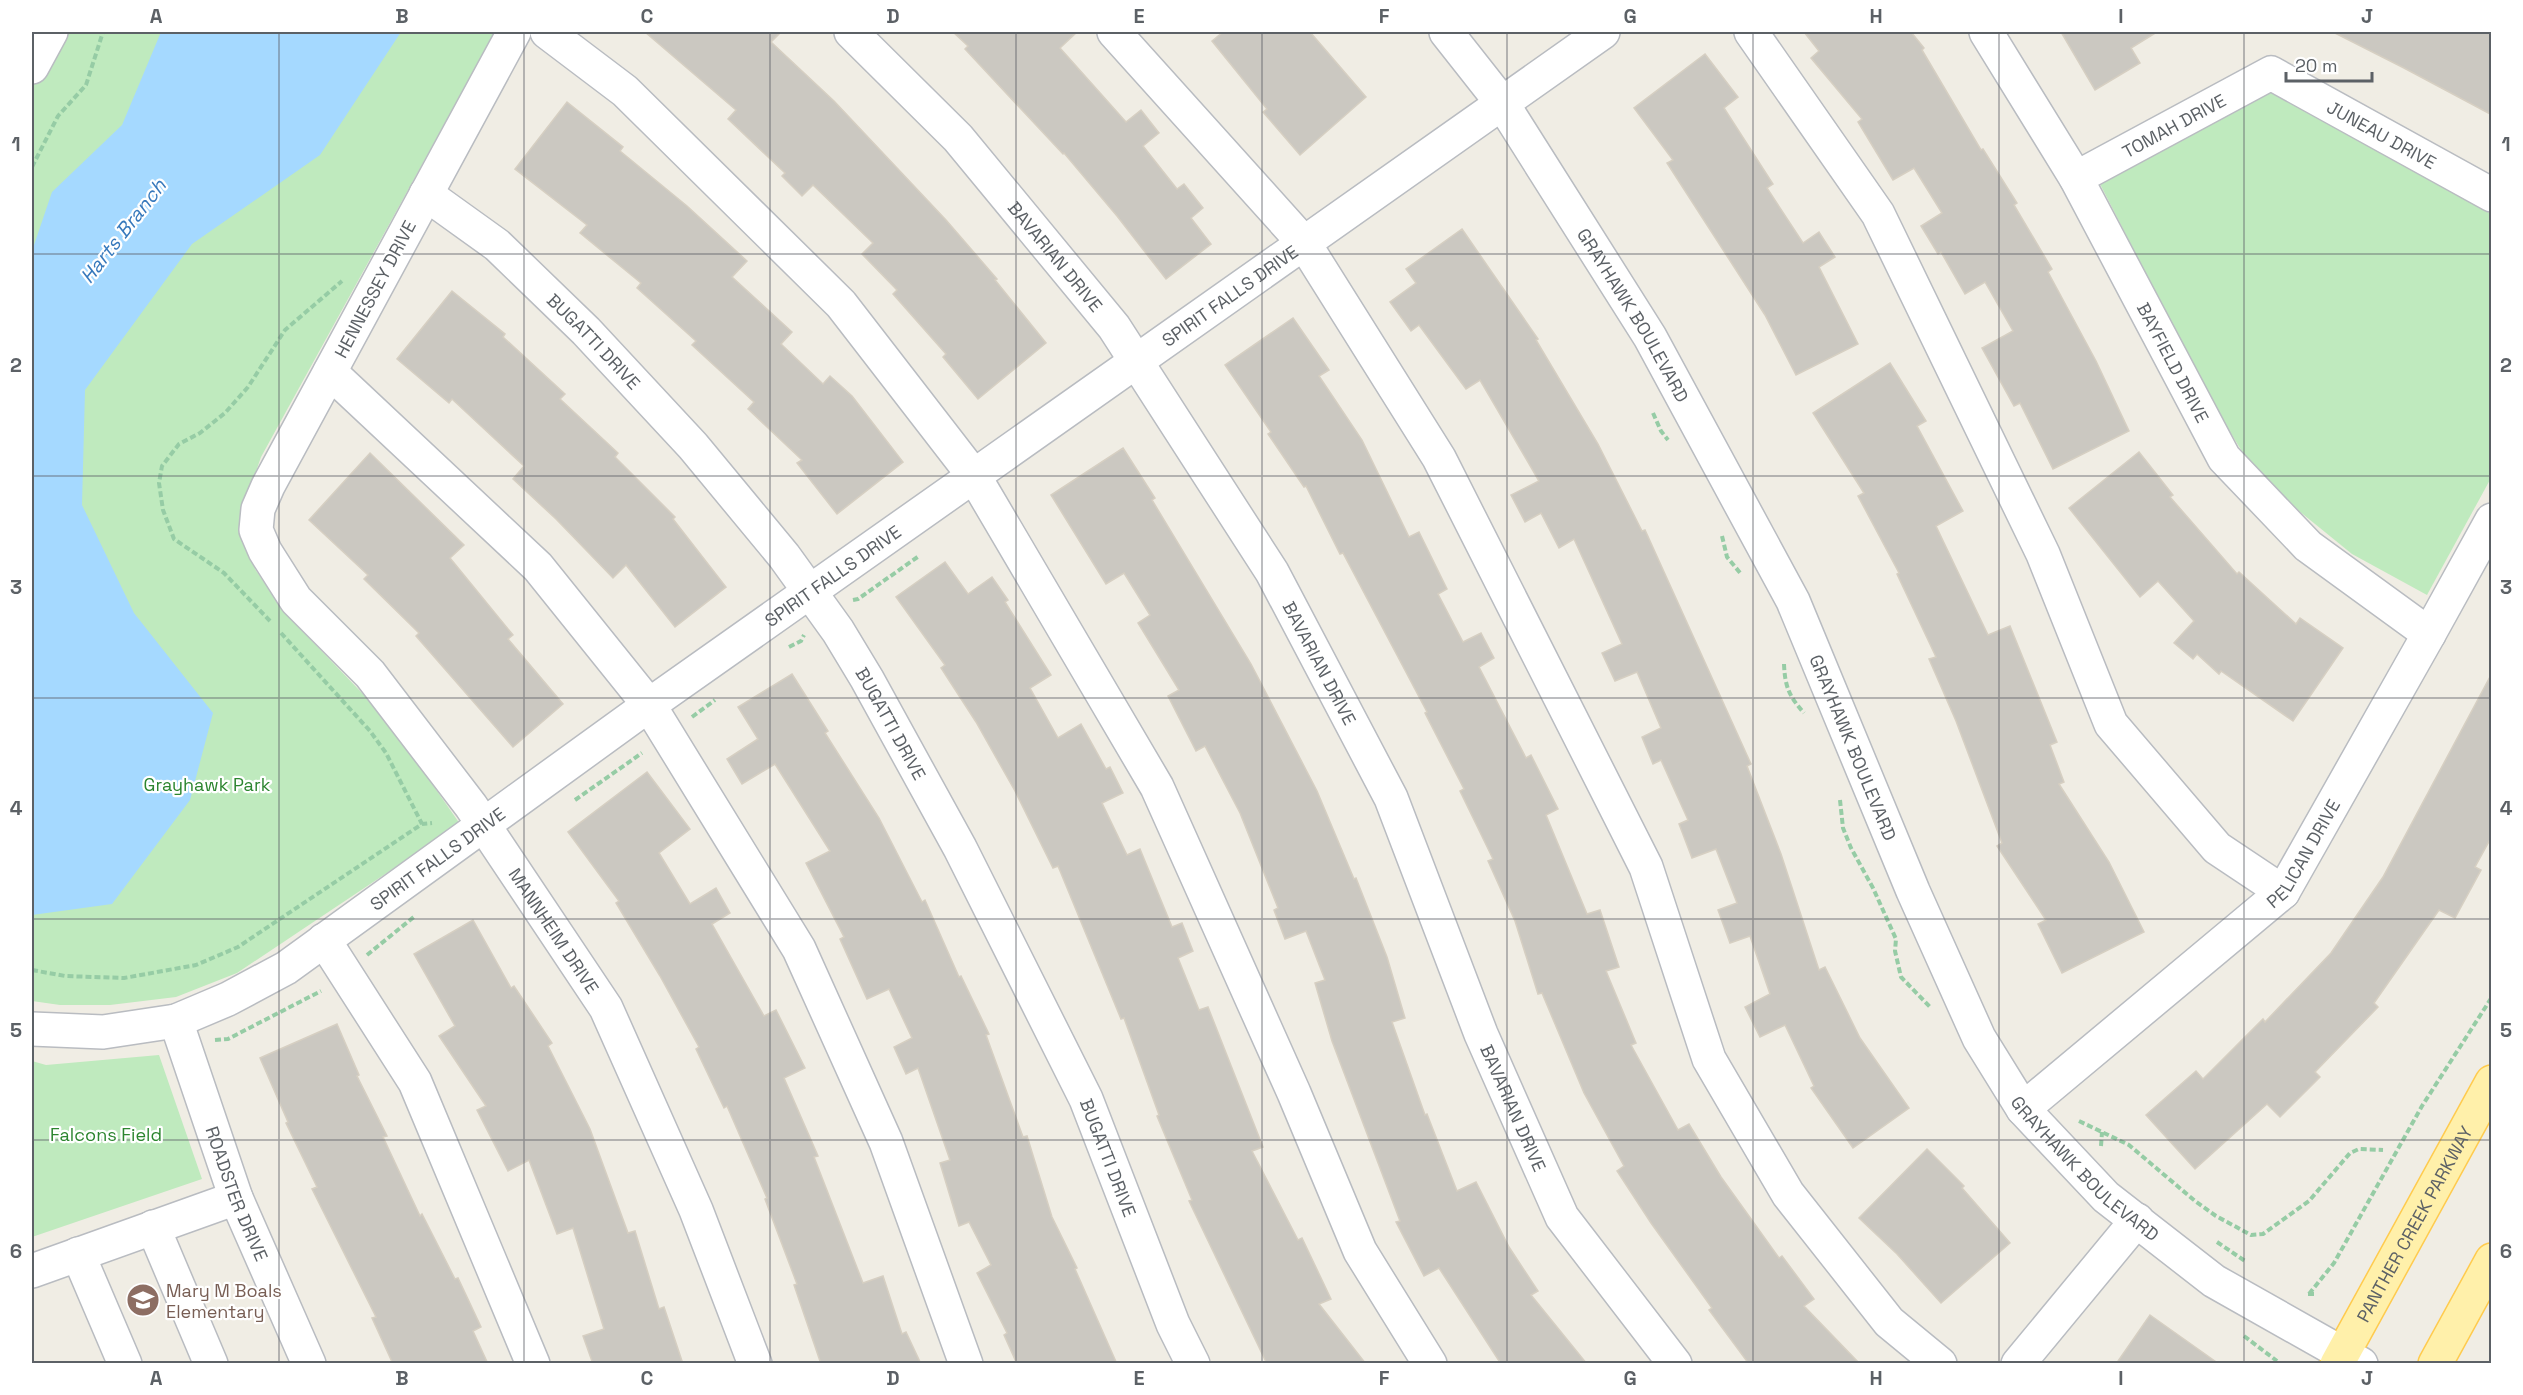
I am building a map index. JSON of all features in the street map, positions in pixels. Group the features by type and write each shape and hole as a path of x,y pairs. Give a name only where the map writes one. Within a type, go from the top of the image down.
{"main road":[{"name":"PANTHER CREEK PARKWAY","path":"2347,1360 2492,1082"},
{"path":"2435,1364 2492,1260"}],"street":[{"path":"32,67 51,32"},
{"name":"HENNESSEY DRIVE","path":"265,550 256,530 258,508 514,32"},
{"path":"547,32 625,91 841,304 974,476 1157,787 1294,1093 1360,1251 1430,1364"},
{"name":"BAVARIAN DRIVE","path":"851,32 958,138 1114,327 1272,572 1391,798 1481,1034 1562,1217 1674,1364"},
{"path":"1114,32 1304,243 1439,458 1646,867 1709,1059 1788,1194 1889,1322 1940,1364"},
{"name":"GRAYHAWK BOULEVARD","path":"1446,32 1502,103 1650,337 1793,601 1927,923 1979,1038 2023,1109 2106,1197 2214,1281 2347,1360"},
{"name":"SPIRIT FALLS DRIVE","path":"32,1029 103,1032 176,1021 228,999 286,968 649,705 1603,32"},
{"path":"1751,32 1878,214 2043,554 2111,724 2217,848 2283,892"},
{"name":"BAYFIELD DRIVE","path":"1986,32 2076,178 2224,458 2308,546 2430,634"},
{"name":"TOMAH DRIVE","path":"2076,178 2271,73"},
{"name":"JUNEAU DRIVE","path":"2271,73 2492,195"},
{"name":"BUGATTI DRIVE","path":"426,194 497,245 586,331 693,446 810,592 838,631 873,688 960,848 1086,1099 1173,1324 1193,1364"},
{"path":"330,372 538,567 649,705 799,949 886,1142 966,1364"},
{"name":"PELICAN DRIVE","path":"2023,1109 2283,892 2492,520"},
{"name":"MANNHEIM DRIVE","path":"265,550 296,600 369,675 471,806 606,1008 696,1210 755,1364"},
{"path":"324,939 415,1082 533,1364"},
{"name":"ROADSTER DRIVE","path":"176,1021 236,1198 309,1364"},
{"path":"32,1271 236,1198"},
{"path":"2018,1364 2137,1220"},
{"path":"153,1227 211,1364"},
{"path":"78,1254 124,1364"}],"path":[{"path":"32,167 58,116 86,85 103,32"},
{"path":"1653,403 1652,410 1660,431 1674,446"},
{"path":"1722,527 1722,544 1727,557 1742,575"},
{"path":"1781,657 1785,666 1783,677 1791,698 1806,716"},
{"path":"1838,794 1843,828 1896,939 1901,977 1936,1016"},
{"path":"32,970 65,976 124,978 196,965 238,947 422,824"},
{"path":"2309,1294 2334,1263 2422,1106 2492,997"},
{"path":"2070,1117 2129,1145 2195,1201 2216,1216 2251,1235 2263,1234 2309,1201 2350,1153 2359,1149 2383,1150"},
{"path":"2102,1132 2101,1146 2108,1154"},
{"path":"2210,1238 2238,1254 2253,1268"},
{"path":"2302,1293 2316,1294"}],"green space":[{"name":"Grayhawk Park","path":"32,32 495,32 261,457 243,509 255,569 286,614 387,719 460,824 237,973 176,997 110,1005 60,1005 32,1001"},
{"path":"2264,89 2491,214 2491,478 2427,595 2352,554 2299,511 2246,458 2211,401 2100,184"},
{"name":"Falcons Field","path":"159,1055 202,1179 32,1237 32,1061 46,1065"}],"water":[{"name":"Harts Branch","path":"161,32 401,32 320,155 192,244 85,390 82,505 134,613 213,713 190,800 112,904 32,915 32,251 52,192 122,125"}],"building":[{"path":"645,32 781,32 771,42 834,101 946,220 997,279 995,280 1046,343 978,399 943,357 946,354 893,294 897,290 862,254 873,243 813,185 802,196 782,176 785,173 728,119 736,110"},
{"path":"953,32 1077,32 1060,48 1126,122 1141,110 1159,133 1143,146 1177,189 1184,184 1203,208 1191,218 1211,244 1166,279 1064,153 965,49 968,46"},
{"path":"1223,32 1310,32 1366,97 1300,155 1263,112 1267,109 1212,41"},
{"path":"1804,32 1911,32 1924,48 1922,50 1981,150 1983,149 2017,203 2014,205 2052,269 2048,272 2096,361 2129,431 2053,469 2020,403 2014,406 1982,348 2013,331 1985,282 1965,294 1941,252 1938,254 1921,226 1942,213 1914,168 1893,180 1858,122 1862,119 1811,58 1819,51"},
{"path":"2061,32 2157,32 2131,48 2140,63 2095,90"},
{"path":"2333,32 2492,32 2492,115 2404,68"},
{"path":"1705,54 1738,97 1724,108 1773,184 1767,188 1803,243 1819,232 1835,257 1819,267 1858,344 1796,375 1765,315 1667,163 1673,160 1634,108"},
{"path":"567,102 623,147 620,151 687,206 747,261 732,277 792,332 781,344 823,384 830,376 852,396 903,462 837,514 797,463 802,460 748,409 754,402 692,345 696,341 637,288 641,283 580,233 587,225 515,169"},
{"path":"1462,229 1538,339 1536,340 1598,444 1642,531 1645,530 1751,764 1747,766 1781,854 1819,970 1825,967 1860,1038 1909,1108 1853,1148 1811,1088 1814,1086 1785,1025 1760,1037 1745,1007 1770,994 1750,936 1730,943 1718,910 1737,903 1716,849 1692,858 1679,824 1688,820 1661,760 1653,764 1642,737 1661,728 1637,672 1615,681 1602,653 1622,644 1574,539 1559,548 1541,513 1525,522 1511,495 1539,481 1480,380 1466,389 1419,325 1411,331 1390,302 1416,283 1406,269"},
{"path":"452,291 505,334 503,337 565,394 560,399 618,453 615,457 675,517 673,519 726,587 675,627 626,565 613,578 556,519 513,479 524,466 452,399 449,403 397,359"},
{"path":"1293,318 1329,370 1319,376 1362,440 1409,537 1419,532 1447,589 1438,594 1463,642 1481,633 1494,658 1479,667 1526,758 1531,755 1558,809 1546,815 1587,914 1600,910 1619,967 1606,971 1636,1043 1631,1045 1678,1130 1689,1124 1721,1177 1779,1258 1782,1256 1814,1299 1804,1306 1860,1364 1749,1364 1709,1310 1712,1308 1617,1171 1624,1166 1584,1093 1542,993 1538,994 1515,921 1488,861 1493,859 1460,791 1464,789 1425,713 1427,712 1343,553 1340,554 1306,486 1304,487 1268,434 1271,432 1225,365"},
{"path":"1890,363 1926,421 1917,426 1963,511 1936,526 1988,635 2010,626 2057,742 2050,745 2064,782 2059,784 2109,862 2144,932 2062,973 2038,924 2046,920 1997,846 2002,843 1956,721 1929,659 1936,657 1897,574 1899,573 1858,496 1864,493 1813,413"},
{"path":"1123,448 1155,498 1152,500 1251,664 1317,791 1354,879 1356,878 1387,957 1405,1018 1392,1022 1425,1115 1427,1114 1457,1191 1476,1182 1509,1247 1538,1291 1531,1295 1587,1364 1501,1364 1439,1268 1424,1276 1396,1222 1400,1221 1332,1041 1315,983 1325,980 1306,931 1285,939 1274,910 1278,908 1240,813 1205,746 1196,751 1168,696 1179,690 1138,623 1150,615 1124,573 1106,584 1051,495"},
{"path":"2139,452 2173,495 2170,497 2237,574 2239,572 2296,624 2300,618 2343,648 2293,721 2221,671 2219,674 2197,654 2193,659 2174,643 2194,621 2158,581 2140,597 2069,508"},
{"path":"370,453 464,545 450,558 513,635 508,639 563,704 513,747 416,636 419,633 364,579 368,575 309,520"},
{"path":"945,562 968,594 992,577 1008,600 1005,602 1051,675 1030,688 1058,738 1081,724 1106,769 1110,767 1123,793 1102,803 1127,855 1140,849 1172,927 1182,923 1193,951 1178,958 1199,1010 1208,1007 1263,1147 1252,1151 1298,1240 1302,1238 1331,1299 1319,1304 1366,1364 1267,1364 1189,1201 1192,1200 1157,1116 1159,1115 1124,1018 1121,1019 1058,866 1053,868 1015,791 976,722 941,668 945,665 896,597"},
{"path":"2492,673 2492,836 2475,867 2481,870 2455,918 2439,910 2374,1003 2378,1007 2315,1072 2320,1077 2280,1117 2267,1104 2195,1169 2146,1115 2196,1071 2203,1079 2263,1019 2265,1022 2331,953 2383,877"},
{"path":"792,674 828,731 825,733 879,818 922,902 925,900 959,977 961,976 989,1034 986,1035 1023,1137 1027,1136 1052,1217 1077,1268 1075,1269 1117,1364 1017,1364 1004,1335 1007,1333 977,1273 991,1265 969,1222 959,1226 940,1163 950,1160 918,1068 906,1074 894,1047 912,1038 889,989 867,999 840,939 844,937 806,863 830,851 775,764 742,784 727,759 758,739 738,707"},
{"path":"647,772 690,829 659,853 690,904 716,888 730,913 712,924 764,1016 776,1010 805,1068 784,1078 818,1156 814,1157 863,1283 883,1276 902,1334 906,1332 921,1364 821,1364 794,1285 797,1284 765,1199 767,1198 727,1106 724,1108 696,1049 699,1047 616,903 619,901 568,832"},
{"path":"473,920 511,988 514,986 552,1043 548,1046 590,1129 628,1233 635,1231 659,1309 664,1307 683,1364 593,1364 583,1336 604,1329 573,1228 557,1234 529,1160 508,1171 477,1110 486,1106 439,1036 455,1026 414,954"},
{"path":"337,1024 359,1075 357,1076 387,1136 383,1137 420,1216 422,1214 455,1279 458,1278 481,1327 473,1331 488,1364 393,1364 372,1318 376,1317 312,1189 317,1187 286,1123 288,1122 260,1058"},
{"path":"1927,1149 1964,1186 1962,1188 2010,1243 1941,1303 1897,1254 1859,1218"},
{"path":"2150,1315 2219,1364 2116,1364"}],"place":[{"name":"Mary M Boals Elementary","path":"143,1300"}]}
